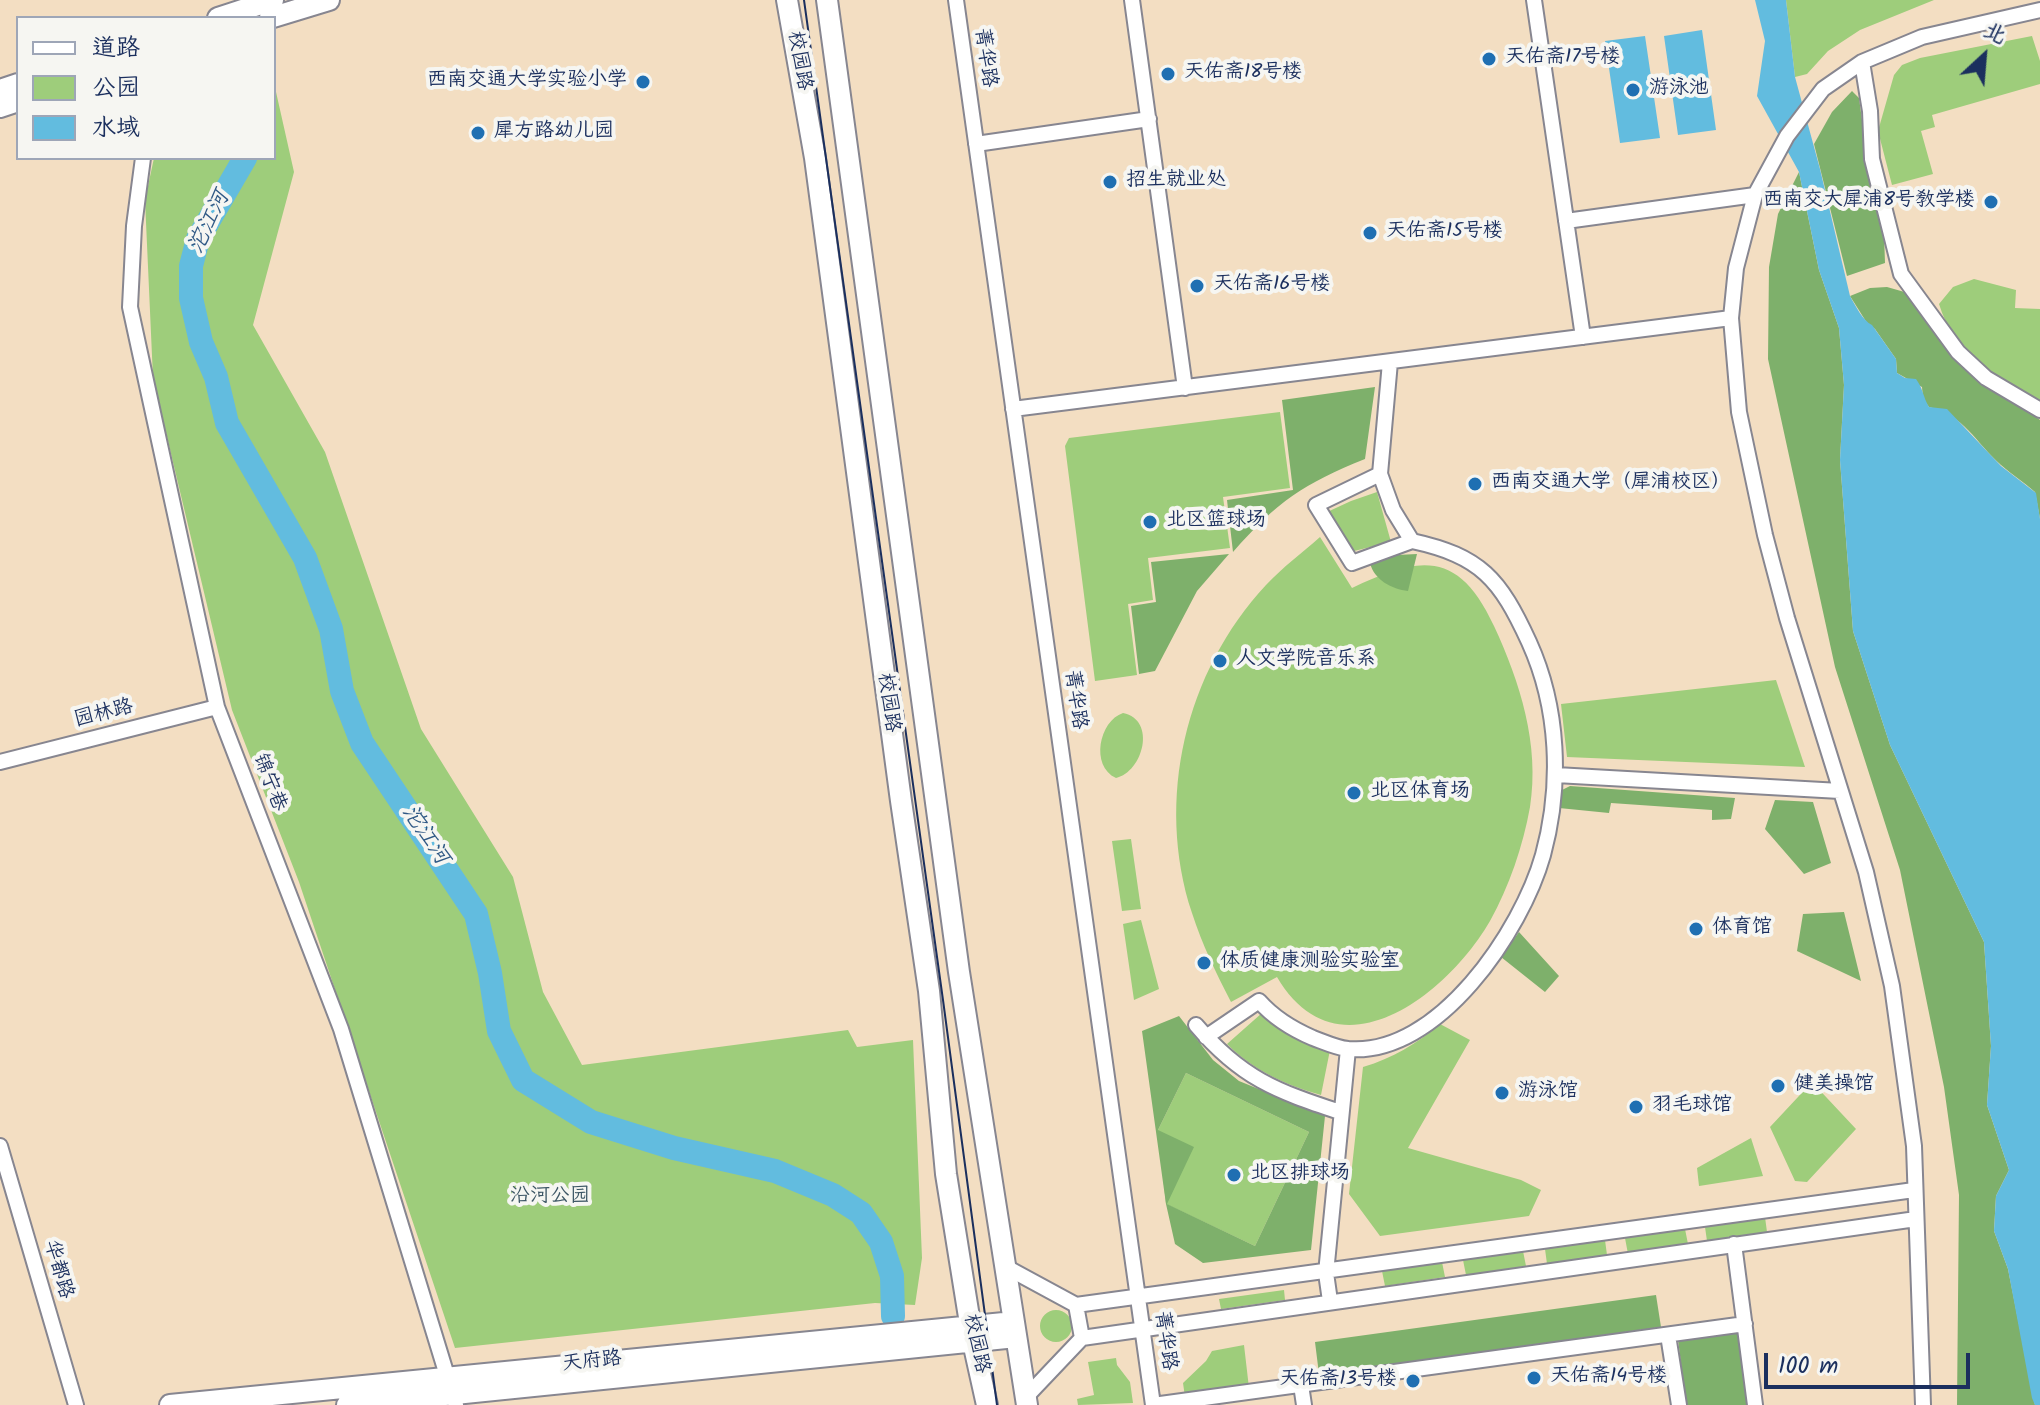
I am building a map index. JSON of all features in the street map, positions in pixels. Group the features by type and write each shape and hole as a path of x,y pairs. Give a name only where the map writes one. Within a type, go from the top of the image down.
{"street":[{"path":"225,16 267,7 329,0"},
{"name":"校园路","path":"787,0 817,174 898,785 929,991 946,1174 971,1334 987,1405"},
{"name":"校园路","path":"827,0 957,957 1026,1401"},
{"name":"菁华路","path":"956,0 1153,1405"},
{"path":"1132,0 1185,388"},
{"path":"1534,0 1583,337"},
{"path":"1923,1405 1914,1146 1892,986 1866,872 1791,632 1765,535 1739,412 1731,318 1736,268 1755,195 1787,136 1823,89 1862,62 1922,37 2040,10"},
{"path":"1862,62 1870,111 1872,159 1901,274 1958,352 1986,378 2040,410"},
{"path":"976,144 1149,119"},
{"name":"锦宁巷","path":"143,160 134,226 130,307 217,707 341,1029 452,1392"},
{"path":"1566,221 1755,195"},
{"path":"1013,409 1731,318"},
{"path":"1390,362 1380,474 1393,510 1412,541"},
{"path":"1206,1037 1259,1001 1281,1021 1302,1033 1348,1049 1391,1042 1409,1034 1453,1004 1481,971 1528,898 1543,855 1556,775 1554,728 1536,657 1514,610 1490,576 1461,555 1412,541 1352,563 1316,505 1380,474"},
{"name":"园林路","path":"0,762 217,707"},
{"path":"1556,775 1840,791"},
{"path":"1196,1025 1233,1064 1254,1078 1280,1092 1340,1112"},
{"path":"1330,1301 1326,1273 1348,1049"},
{"name":"华都路","path":"0,1146 76,1405"},
{"path":"1004,1266 1076,1305 1914,1190"},
{"path":"1026,1401 1082,1338 1916,1219"},
{"path":"1734,1244 1755,1405"},
{"path":"1076,1305 1082,1338"},
{"path":"1153,1405 1745,1324"},
{"name":"天府路","path":"347,1405 1015,1330"},
{"path":"1668,1335 1679,1405"},
{"path":"1301,1385 1304,1405"},
{"name":"天府路","path":"170,1405 452,1392"}],"green space":[{"path":"1786,0 1934,0 1860,30 1828,51 1807,74 1795,77"},
{"path":"2032,36 2040,61 2040,84 1932,115 1935,127 1921,131 1933,174 1892,185 1878,131 1894,75 1902,65 1920,58"},
{"path":"1852,91 1859,98 1872,192 1884,234 1885,263 1847,276 1814,144 1832,112"},
{"name":"沿河公园","path":"276,92 294,172 253,325 325,452 421,729 513,877 543,992 582,1065 848,1030 857,1047 913,1040 922,1258 915,1305 875,1303 455,1348 299,882 232,710 153,378 145,200 154,160 276,160"},
{"path":"1799,172 1819,270 1839,328 1844,385 1840,460 1853,631 1890,745 1984,942 1991,1046 1987,1105 2009,1170 1996,1196 1994,1231 2008,1269 2035,1405 1957,1405 1959,1195 1944,1087 1900,870 1835,667 1768,359 1769,267 1778,214"},
{"path":"1974,279 2016,290 2015,308 2040,309 2040,403 1979,364 1955,337 1946,321 1939,304 1953,287"},
{"path":"1887,287 1908,293 2023,407 2040,420 2040,519 2035,492 2001,465 1961,423 1929,407 1923,399 1922,387 1897,373 1896,359 1850,296 1870,288"},
{"path":"1375,387 1365,459 1293,496 1264,519 1233,552 1227,500 1293,490 1282,400"},
{"name":"北区篮球场","path":"1280,412 1290,488 1223,497 1230,548 1148,558 1153,600 1128,604 1137,675 1095,681 1065,446 1069,438"},
{"path":"1377,492 1391,542 1350,552 1325,513"},
{"name":"北区体育场","path":"1320,537 1352,588 1398,569 1418,565 1435,566 1452,572 1467,583 1481,601 1512,669 1526,714 1532,760 1530,807 1523,836 1509,880 1490,921 1448,975 1420,998 1391,1015 1360,1024 1330,1022 1302,1007 1277,977 1231,1002 1192,913 1181,870 1177,826 1178,782 1185,739 1197,697 1215,657 1238,619 1266,585"},
{"path":"1229,554 1197,591 1155,671 1139,674 1131,606 1156,602 1151,562"},
{"path":"1417,554 1408,591 1384,583 1370,563 1397,555"},
{"path":"1776,680 1805,767 1567,757 1561,704"},
{"path":"1123,713 1140,725 1142,746 1133,766 1116,778 1103,764 1101,744 1108,725"},
{"path":"1570,786 1735,798 1731,819 1712,820 1712,810 1611,803 1609,813 1559,808 1562,790"},
{"path":"1775,800 1813,802 1831,863 1804,874 1765,829"},
{"path":"1131,839 1141,909 1122,911 1112,841"},
{"path":"1844,912 1861,981 1797,951 1803,914"},
{"path":"1141,920 1159,989 1134,1000 1123,924"},
{"path":"1519,932 1559,976 1545,992 1501,957"},
{"path":"1262,1013 1330,1050 1321,1095 1270,1076 1227,1044"},
{"path":"1179,1016 1213,1060 1239,1081 1325,1116 1311,1250 1203,1263 1175,1244 1166,1204 1142,1031","holes":["1186,1073 1309,1132 1255,1246 1167,1204 1194,1147 1158,1130"]},
{"path":"1440,1024 1470,1040 1408,1148 1521,1180 1541,1190 1529,1216 1380,1236 1349,1194 1363,1067 1404,1050"},
{"name":"北区排球场","path":"1186,1073 1309,1132 1255,1246 1166,1204 1158,1130"},
{"path":"1812,1082 1856,1129 1807,1182 1795,1181 1770,1127"},
{"path":"1751,1138 1763,1176 1699,1186 1697,1168"},
{"path":"1765,1217 1767,1232 1707,1241 1705,1227"},
{"path":"1685,1229 1688,1244 1628,1254 1625,1238"},
{"path":"1605,1240 1607,1255 1547,1264 1545,1249"},
{"path":"1523,1251 1526,1266 1466,1275 1463,1260"},
{"path":"1442,1262 1445,1277 1385,1286 1382,1271"},
{"path":"1284,1290 1285,1300 1221,1309 1219,1299"},
{"path":"1656,1295 1661,1327 1319,1374 1315,1342"},
{"path":"1056,1310 1068,1314 1072,1326 1068,1338 1056,1342 1044,1338 1040,1326 1044,1314"},
{"path":"1739,1331 1749,1405 1686,1405 1678,1339"},
{"path":"1244,1345 1249,1388 1185,1397 1183,1383 1212,1351"},
{"path":"1116,1358 1117,1365 1130,1382 1133,1403 1078,1405 1077,1399 1094,1395 1088,1362"}],"water":[{"path":"1755,0 1786,0 1795,77 1854,304 1896,359 1897,373 1916,379 1929,407 1947,409 2001,466 2036,493 2040,519 2040,1405 2035,1405 2032,1398 2008,1269 1994,1231 1996,1196 2009,1170 1987,1105 1991,1046 1984,942 1890,745 1853,631 1840,460 1844,385 1839,328 1819,270 1799,172 1757,96 1765,41"},
{"name":"游泳池","path":"1702,30 1716,130 1678,135 1664,36"},
{"name":"游泳池","path":"1645,36 1660,138 1620,143 1605,41"}],"waterway":[{"name":"沱江河","path":"244,160 198,239 191,266 191,298 201,342 216,377 227,423 305,558 331,629 342,691 362,743 476,914 499,1031 523,1080 591,1122 674,1148 775,1171 833,1195 861,1213 881,1242 892,1276 893,1316"}],"tram line":[{"path":"804,0 997,1405"}],"place":[{"name":"天佑斋17号楼","path":"1489,59"},
{"name":"天佑斋18号楼","path":"1168,74"},
{"name":"西南交通大学实验小学","path":"643,82"},
{"name":"游泳池","path":"1633,90"},
{"name":"犀方路幼儿园","path":"478,133"},
{"name":"招生就业处","path":"1110,182"},
{"name":"西南交大犀浦8号教学楼","path":"1991,202"},
{"name":"天佑斋15号楼","path":"1370,233"},
{"name":"天佑斋16号楼","path":"1197,286"},
{"name":"西南交通大学（犀浦校区）","path":"1475,484"},
{"name":"北区篮球场","path":"1150,522"},
{"name":"人文学院音乐系","path":"1220,661"},
{"name":"北区体育场","path":"1354,793"},
{"name":"体育馆","path":"1696,929"},
{"name":"体质健康测验实验室","path":"1204,963"},
{"name":"健美操馆","path":"1778,1086"},
{"name":"游泳馆","path":"1502,1093"},
{"name":"羽毛球馆","path":"1636,1107"},
{"name":"北区排球场","path":"1234,1175"},
{"name":"天佑斋14号楼","path":"1534,1378"},
{"name":"天佑斋13号楼","path":"1413,1381"}]}
